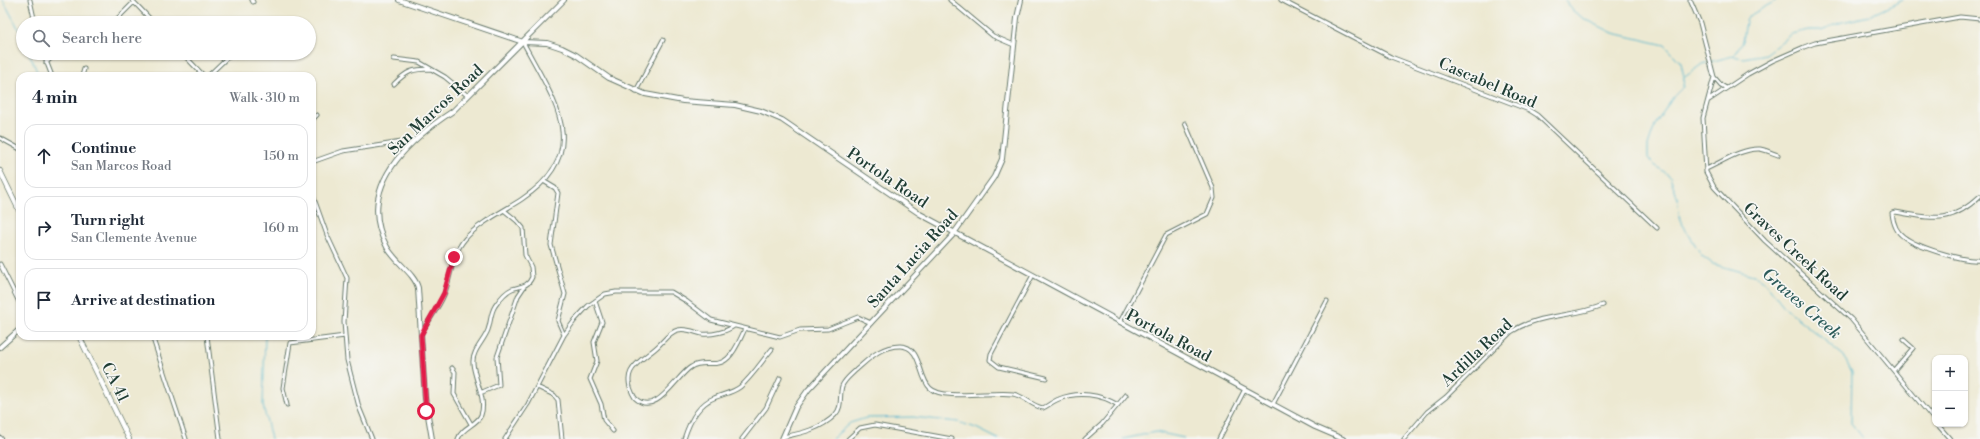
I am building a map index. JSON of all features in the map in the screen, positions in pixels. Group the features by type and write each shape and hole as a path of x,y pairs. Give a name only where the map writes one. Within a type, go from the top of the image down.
{"main road":[{"path":"0,170 16,204"},
{"name":"CA 41","path":"81,340 128,439"}],"street":[{"path":"30,0 33,16"},
{"name":"Portola Road","path":"399,0 523,42 547,43 562,48 576,55 609,78 636,91 658,97 683,101 735,105 761,111 782,120 905,205 954,233 1315,427 1343,439"},
{"name":"San Marcos Road","path":"432,439 426,411 417,285 412,276 398,264 384,241 379,222 377,202 384,180 390,169 415,140 433,124 453,111 564,0"},
{"path":"950,0 993,36 1014,45"},
{"name":"Santa Lucia Road","path":"782,438 796,407 808,390 954,233 1000,166 1014,45 1021,0"},
{"name":"Cascabel Road","path":"1281,0 1391,57 1528,110 1537,115 1657,228"},
{"name":"Graves Creek Road","path":"1690,0 1700,23 1714,77 1709,100 1704,108 1703,118 1706,169 1710,181 1722,197 1784,260 1837,305 1894,370 1932,417"},
{"path":"119,16 133,1 147,16"},
{"path":"1709,100 1726,88 1772,61 1815,43 1960,17 1980,19"},
{"path":"636,91 663,40"},
{"path":"421,335 444,293 452,262 459,247 475,230 505,211 545,182 560,158 563,145 563,131 553,100 523,42"},
{"path":"394,59 419,62 446,77 468,96"},
{"path":"45,60 50,72"},
{"path":"46,63 49,60"},
{"path":"189,60 200,72"},
{"path":"212,72 225,60"},
{"path":"394,84 406,72 420,69 432,69"},
{"path":"1714,77 1726,88"},
{"path":"1120,322 1166,235 1206,214 1214,198 1213,188 1185,123"},
{"path":"0,138 16,147"},
{"path":"316,161 343,151 415,140"},
{"path":"1706,169 1737,154 1751,150 1760,149 1778,155"},
{"path":"545,182 555,188 558,193 551,245 565,294 558,321 564,335"},
{"path":"1980,196 1968,207 1954,215 1938,219 1892,213 1896,228 1904,237 1948,256 1980,260"},
{"path":"316,204 327,235 347,278 344,314 345,336 354,388 372,439"},
{"path":"480,392 498,385 497,357 518,296 530,280 532,274 531,267 525,255 524,232 521,225 505,211"},
{"path":"0,264 16,296"},
{"path":"1033,275 991,354 990,360 999,368 1046,378"},
{"path":"458,439 462,431 481,414 480,392 477,384 473,360 489,330 492,313 504,295 511,289 524,287"},
{"path":"506,439 537,387 564,335 580,314 605,294 616,292 671,292 696,308 708,318 780,337 800,330 828,328 858,317 871,323"},
{"path":"595,301 602,322 594,342 597,361 590,375 590,382 602,404 602,416 605,424 613,431"},
{"path":"1274,404 1327,301"},
{"name":"Ardilla Road","path":"1404,439 1427,412 1446,397 1511,332 1520,326 1538,319 1577,314 1603,305"},
{"path":"734,326 730,329 710,334 682,329 671,333 658,346 641,358 632,368 629,380 635,398 643,402 653,402 665,394 690,367 698,364 716,365 723,362 734,352 745,329"},
{"path":"0,347 16,333"},
{"path":"287,405 284,388 290,344 345,336"},
{"path":"153,340 186,439"},
{"path":"208,340 220,439"},
{"path":"1894,370 1913,348 1904,340"},
{"path":"782,438 807,431 836,414 840,406 841,388 847,378 871,356 899,346 907,348 914,353 918,359 924,380 929,387 938,393 950,395 1013,394 1024,397 1038,407 1043,408 1060,398 1075,394 1087,394 1108,398 1118,404"},
{"path":"684,439 691,422 700,407 710,399 731,392 741,386 772,349"},
{"path":"452,368 455,372 454,394 471,424"},
{"path":"742,439 766,408 780,378"},
{"path":"537,387 554,395 558,400 562,439"},
{"path":"1219,439 1245,389"},
{"path":"1086,439 1102,424 1126,395"},
{"path":"848,439 860,428 875,424 952,439"},
{"path":"1940,427 1950,439"}],"waterway":[{"path":"3,0 16,24"},
{"name":"Graves Creek","path":"1565,0 1573,11 1583,18 1613,33 1665,45 1681,63 1684,77 1683,87 1673,97 1655,125 1648,146 1648,158 1653,164 1670,176 1677,197 1680,220 1702,256 1713,264 1757,276 1765,282 1786,309 1844,356 1852,372 1851,423 1864,439"},
{"path":"1733,56 1743,41 1746,21 1749,16 1777,0"},
{"path":"1685,77 1702,64 1733,56 1743,58 1766,54 1791,34 1808,30 1821,30 1842,22 1869,16 1903,0"},
{"path":"32,60 37,72"},
{"path":"265,340 263,405 271,439"},
{"path":"832,439 850,423 866,418 913,417 958,422 976,428 998,439"},
{"path":"1123,439 1156,432 1184,438"}],"route":[{"path":"426,411 421,335 441,301 447,286 450,268 454,257"}]}
